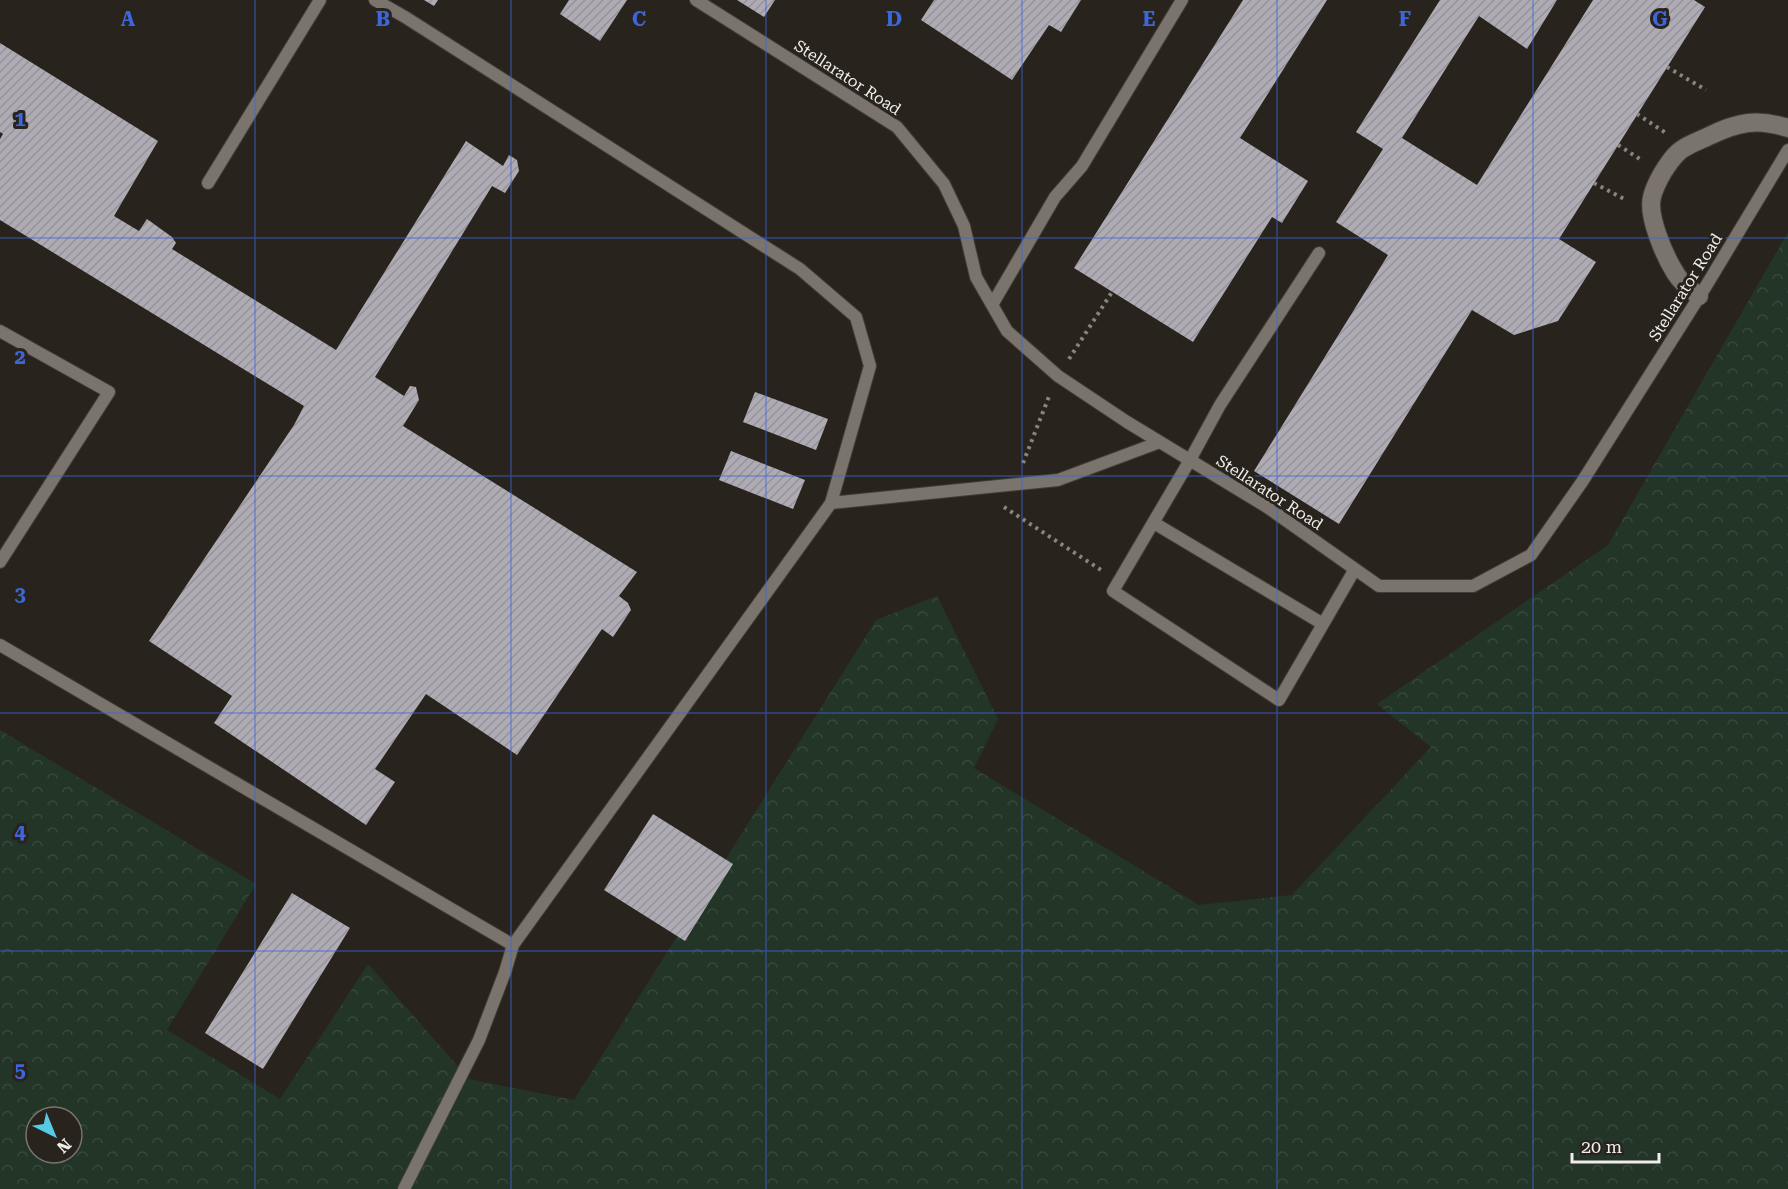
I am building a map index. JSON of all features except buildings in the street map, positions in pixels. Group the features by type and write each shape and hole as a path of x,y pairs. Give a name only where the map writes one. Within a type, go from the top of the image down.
{"street":[{"path":"1699,296 1677,276 1664,253 1652,216 1651,198 1659,180 1669,162 1683,148 1730,126 1749,122 1768,122 1788,128"}],"lane":[{"path":"208,183 320,0"},
{"path":"375,0 800,269 856,317 870,366 831,503 513,945 479,1040 404,1189"},
{"name":"Stellarator Road","path":"696,0 897,127 944,184 964,225 976,277 1007,331 1058,376 1267,507 1379,586 1473,586 1532,555 1582,482 1788,150"},
{"path":"992,305 1055,197 1082,166 1182,0"},
{"path":"1319,253 1220,405 1113,591 1279,700 1355,569"},
{"path":"0,331 109,392 0,562"},
{"path":"831,503 1058,480 1160,442"},
{"path":"1154,523 1323,624"},
{"path":"0,645 513,945"}],"path":[{"path":"1667,67 1706,90"},
{"path":"1637,114 1667,134"},
{"path":"1618,145 1648,164"},
{"path":"1594,183 1626,200"},
{"path":"1112,291 1058,376 1003,507 1100,568 1113,591"}],"green space":[{"path":"1788,232 1788,1189 0,1189 0,730 256,884 167,1030 280,1099 368,964 469,1079 574,1100 876,620 937,596 998,719 974,768 1199,905 1292,895 1431,747 1377,704 1608,545"}]}
